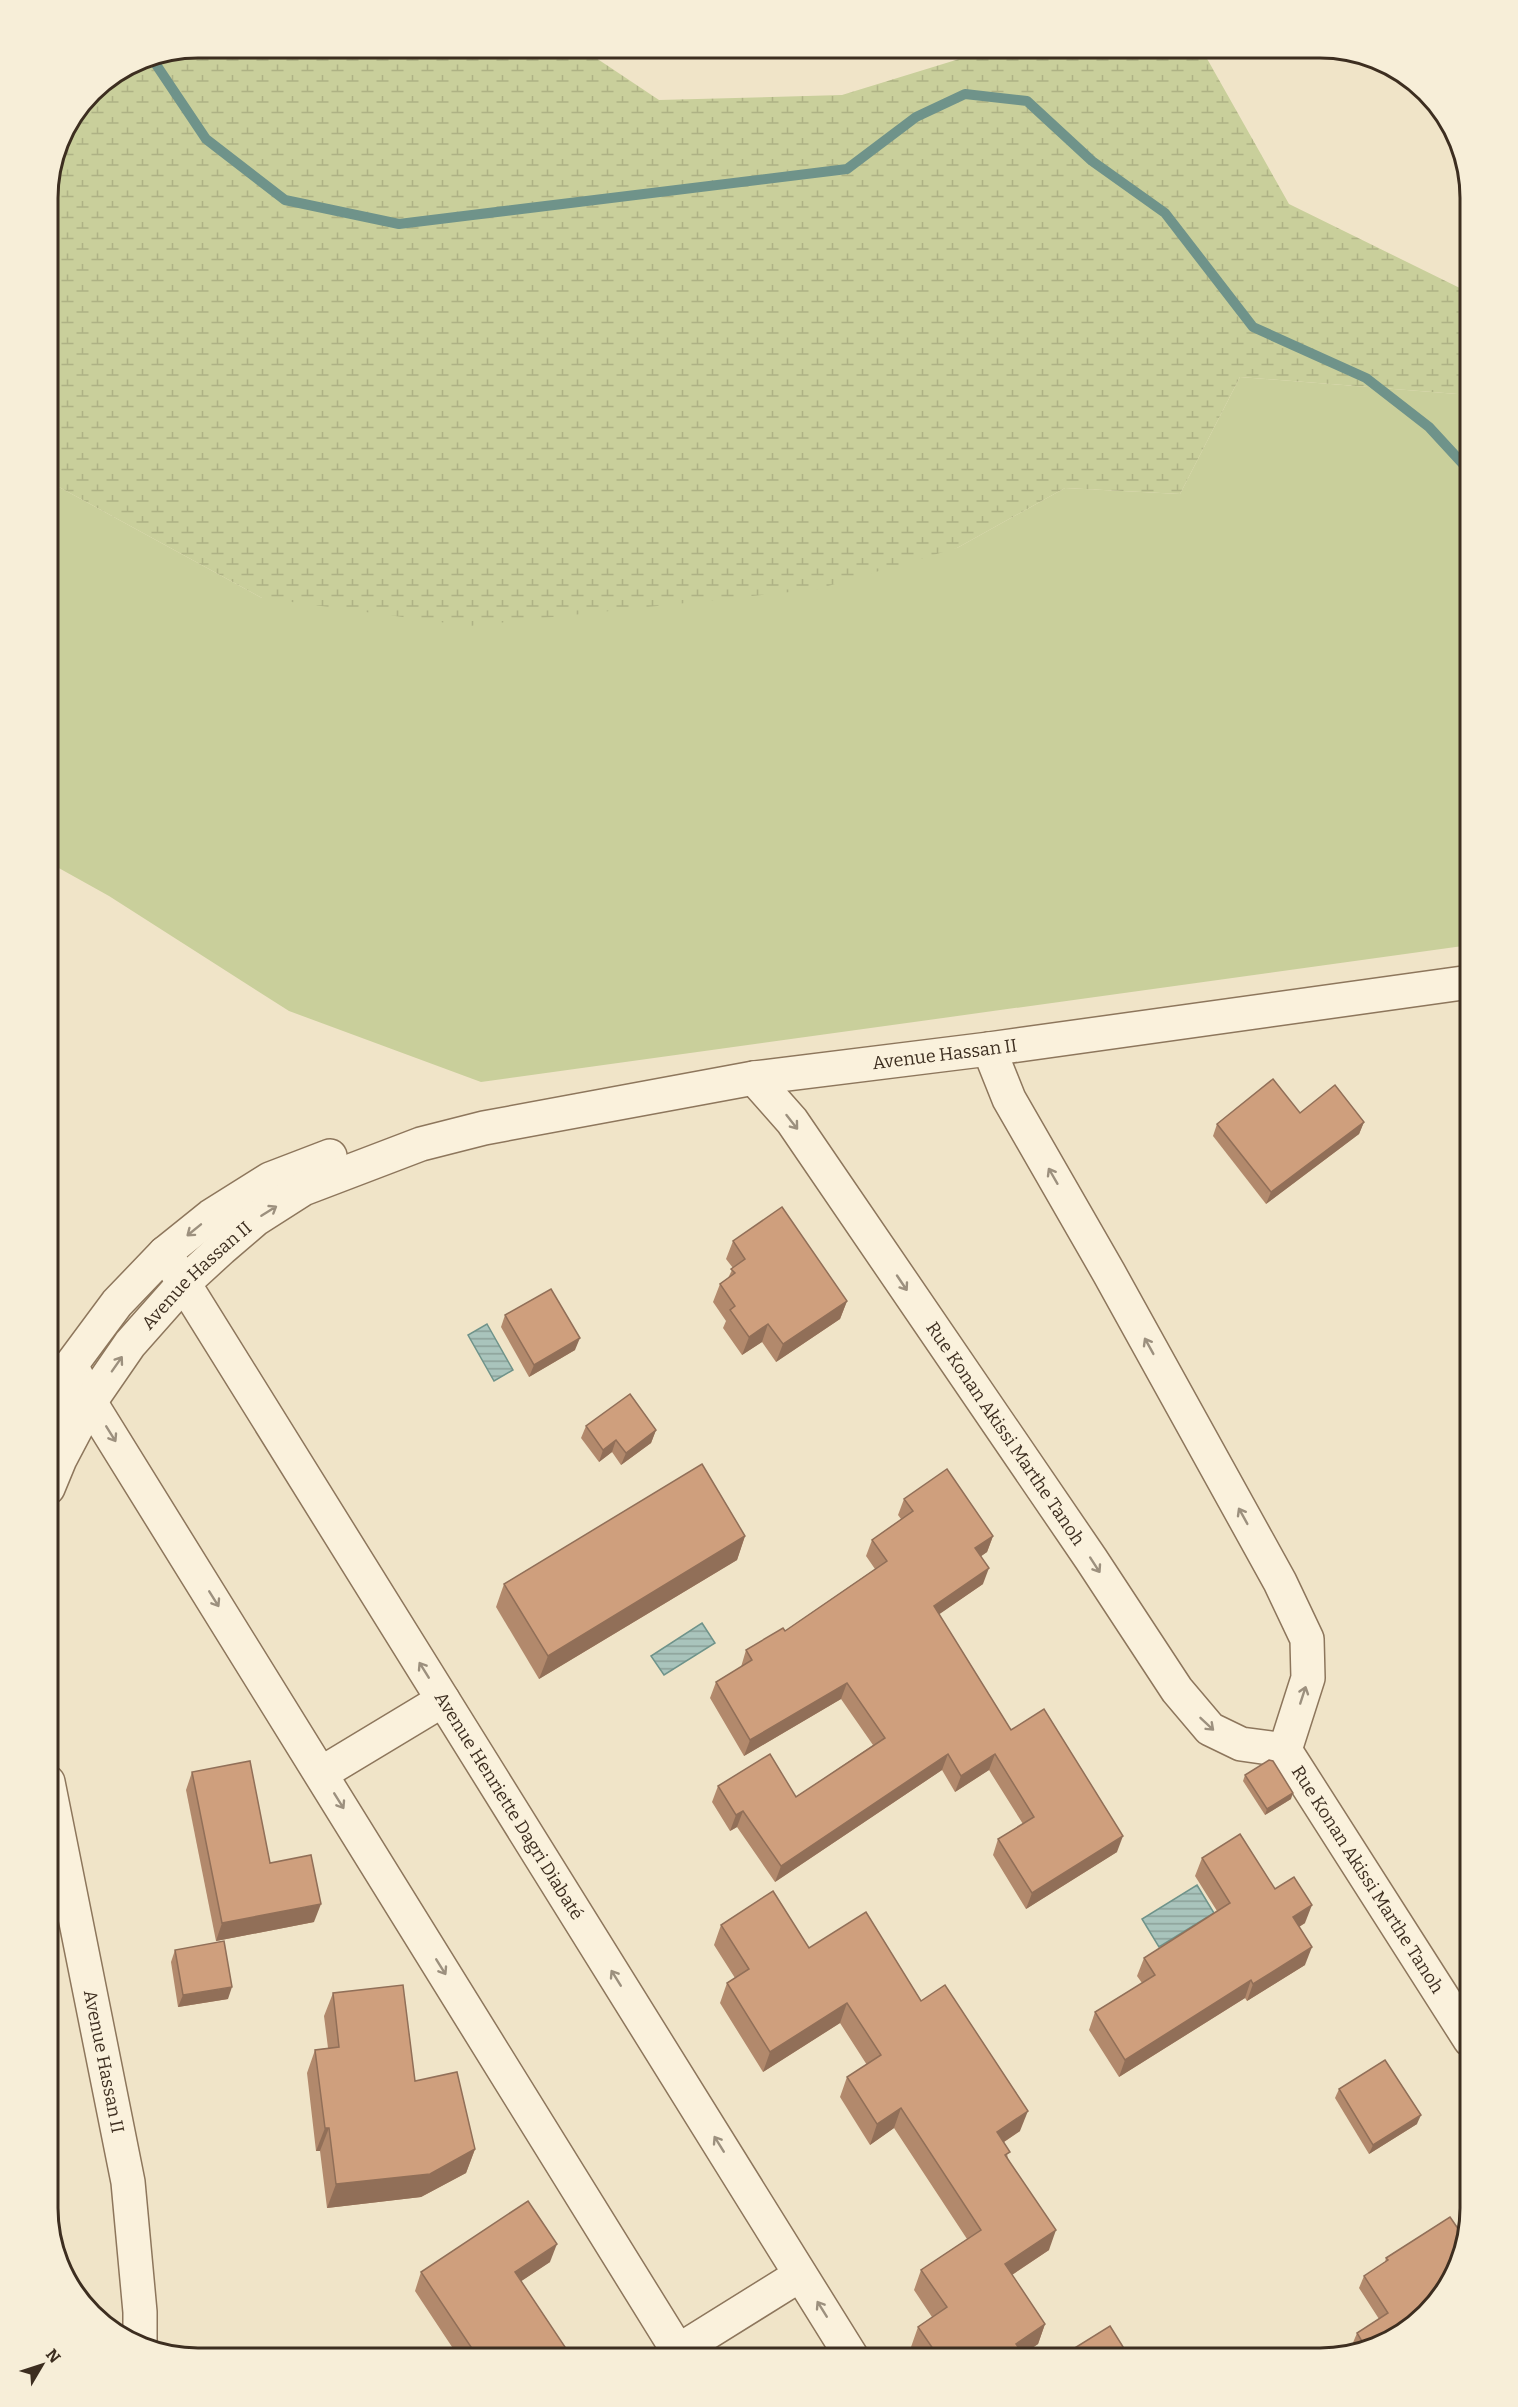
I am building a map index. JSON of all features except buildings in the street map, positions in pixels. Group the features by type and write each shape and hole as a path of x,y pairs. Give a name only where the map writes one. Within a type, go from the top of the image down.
{"street":[{"name":"Avenue Hassan II","path":"58,1463 90,1402 130,1344 184,1283 256,1219 303,1189 421,1144 484,1128 754,1078 989,1049 1460,983"},
{"name":"Rue Konan Akissi Marthe Tanoh","path":"989,1049 1009,1099 1109,1273 1274,1572 1307,1639 1308,1678 1285,1750"},
{"name":"Rue Konan Akissi Marthe Tanoh","path":"754,1078 792,1121 1091,1559 1177,1690 1209,1729 1241,1744 1285,1750 1460,2024"},
{"name":"Avenue Hassan II","path":"58,1393 71,1365 117,1303 165,1253 211,1216 270,1179 330,1156 381,1146 421,1144"},
{"name":"Avenue Henriette Dagri Diabaté","path":"165,1253 846,2348"},
{"path":"71,1365 90,1402 677,2348"},
{"path":"322,1773 443,1700"},
{"name":"Avenue Hassan II","path":"58,1833 128,2182 140,2312 140,2335"},
{"path":"691,2348 800,2275"}],"green space":[{"path":"189,59 598,59 659,100 842,95 959,59 1207,59 1289,204 1460,288 1460,394 1240,377 1180,494 1065,488 957,548 818,589 469,626 262,598 59,487 59,189 63,162 69,145 87,113 113,87 145,69 171,61"},
{"path":"1240,377 1460,394 1460,946 481,1082 289,1011 109,896 59,868 59,487 262,598 957,548 1065,488 1180,494"}],"water":[{"path":"487,1324 513,1370 494,1381 468,1335"},
{"path":"702,1623 715,1643 664,1675 651,1656"},
{"path":"1197,1885 1214,1913 1159,1947 1142,1919"}],"waterway":[{"path":"157,65 206,139 285,200 399,224 847,169 916,117 965,94 1027,101 1092,161 1165,213 1253,327 1366,378 1429,427 1460,461"}]}
